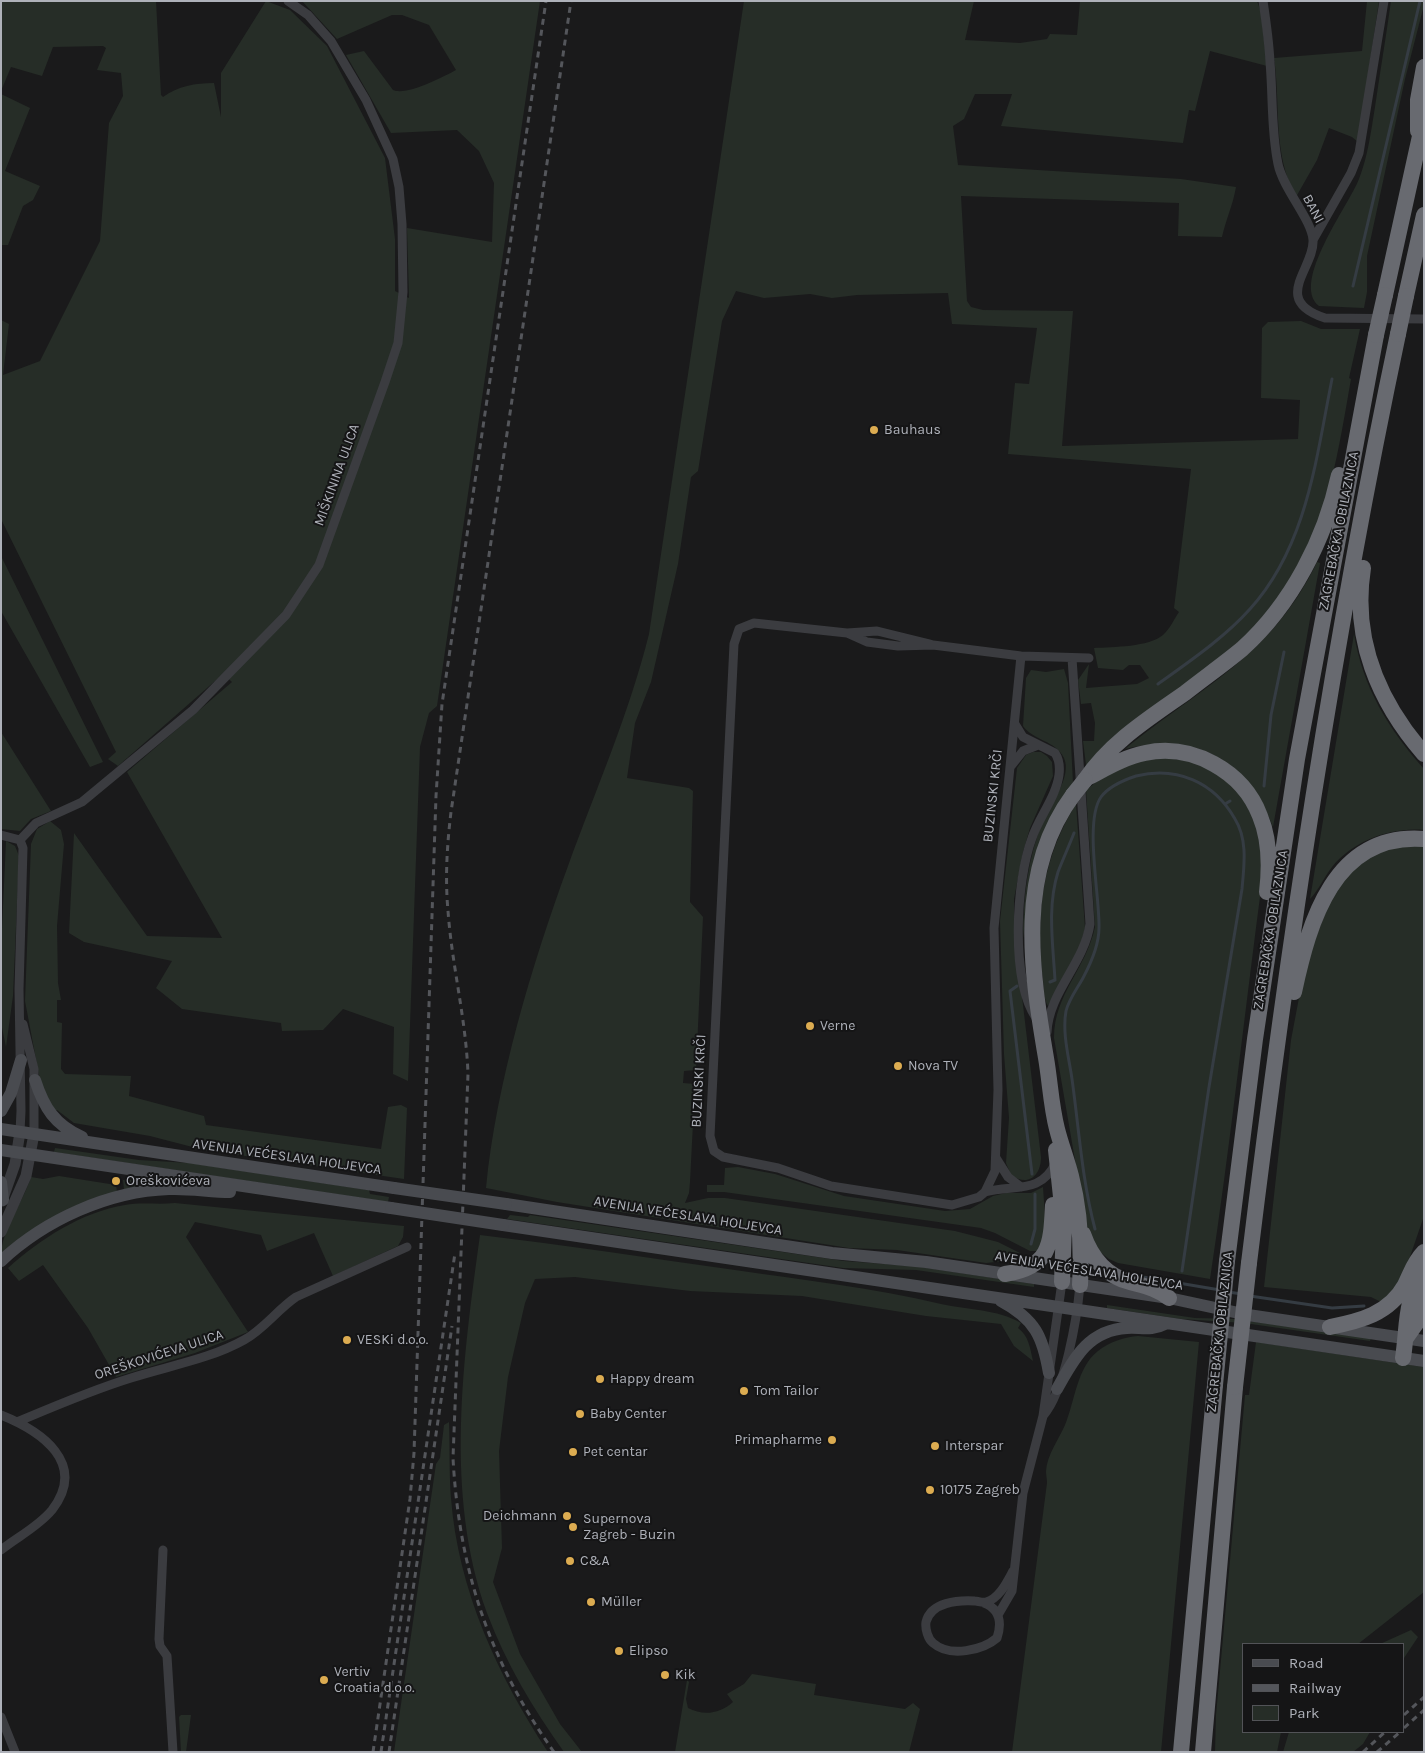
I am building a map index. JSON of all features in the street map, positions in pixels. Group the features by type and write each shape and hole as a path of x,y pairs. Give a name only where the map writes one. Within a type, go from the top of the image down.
{"highway":[{"path":"1418,140 1418,100 1424,67"},
{"name":"ZAGREBAČKA OBILAZNICA","path":"1181,1752 1227,1260 1255,1039 1298,759 1376,336 1424,118"},
{"name":"ZAGREBAČKA OBILAZNICA","path":"1203,1752 1235,1387 1272,1073 1322,742 1374,452 1424,215"},
{"path":"1080,1285 1081,1246 1079,1221 1072,1178 1057,1129 1039,1023 1032,943 1033,901 1042,860 1057,822 1073,795 1109,749 1242,648 1263,627 1287,597 1306,566 1328,513 1348,433 1364,400"},
{"path":"1374,452 1376,492 1361,596 1363,631 1371,668 1379,688 1398,720 1424,754"},
{"path":"1085,780 1132,756 1156,751 1180,752 1194,755 1220,767 1236,780 1250,797 1264,827 1269,860 1268,884 1250,1013 1255,1039"},
{"path":"1272,1073 1284,1047 1308,933 1328,891 1339,874 1363,853 1392,841 1424,839"},
{"path":"1057,1129 1057,1160 1064,1225 1062,1282"},
{"path":"1005,1274 1026,1269 1039,1260 1048,1249 1052,1233 1053,1200 1059,1179"},
{"path":"1079,1221 1091,1252 1104,1269 1123,1280 1152,1287 1168,1298"},
{"path":"1330,1327 1366,1318 1387,1307 1401,1292 1418,1258 1424,1252"},
{"path":"1403,1358 1406,1338 1406,1312 1416,1285 1424,1272"},
{"path":"1406,1338 1418,1321 1424,1295"}],"main road":[{"path":"1,1111 11,1093 21,1060"},
{"path":"35,1080 43,1102 55,1120 64,1128 95,1143"},
{"name":"AVENIJA VEĆESLAVA HOLJEVCA","path":"1,1129 832,1253 910,1260 1062,1282 1168,1298 1248,1315 1424,1341"},
{"path":"1,1150 1424,1361"},
{"path":"1,1182 2,1201"},
{"path":"1,1261 54,1223 79,1211 121,1196 168,1189 226,1192 265,1190"},
{"path":"992,1296 1022,1314 1035,1328 1043,1346 1049,1373"},
{"path":"1057,1389 1083,1346 1096,1336 1116,1329 1155,1328 1167,1323"}],"street":[{"name":"MIŠKININA ULICA","path":"20,840 36,823 82,802 193,710 286,615 319,565 398,343 403,292 402,224 399,187 393,159 366,100 330,41 308,15 288,1"},
{"name":"BANI","path":"1263,1 1278,167 1293,200 1310,227 1313,240 1298,284 1304,306 1312,313 1325,318 1424,319"},
{"path":"1313,240 1351,173 1359,153 1384,1"},
{"name":"BUZINSKI KRČI","path":"1021,656 994,928 998,1063 995,1156 992,1178 985,1192 969,1202 952,1205 832,1186 778,1168 723,1157 714,1150 711,1144 734,638 742,627 754,624 847,633 860,640 889,645 912,647 933,645 1021,656 1089,658"},
{"path":"1046,1058 1050,1014 1083,952 1090,924 1072,658"},
{"path":"1015,722 1023,737 1055,753 1060,766 1056,786 1031,840 1020,894 1019,949 1024,992 1028,1006 1039,1023"},
{"path":"1010,766 1023,751 1038,745"},
{"path":"1,836 20,840 24,848 19,963 20,1132 12,1174 2,1201"},
{"path":"1,1232 20,1191 31,1155 34,1134 35,1080 29,1044 20,1012"},
{"path":"995,1156 1008,1177 1021,1187"},
{"path":"985,1192 1032,1187 1042,1181 1057,1160"},
{"name":"OREŠKOVIĆEVA ULICA","path":"18,1422 98,1388 212,1353 241,1342 261,1330 296,1297 407,1247"},
{"path":"998,1615 1012,1591 1023,1493 1043,1416 1062,1282"},
{"path":"1043,1416 1053,1401 1073,1335 1080,1285"},
{"path":"1,1415 18,1422 42,1436 56,1452 61,1462 64,1483 61,1496 51,1510 1,1550"},
{"path":"163,1550 159,1639 160,1646 166,1656 173,1752"},
{"path":"984,1603 1002,1589 1013,1571"},
{"path":"959,1600 984,1603 990,1605 998,1615 1000,1629 997,1638 984,1647 955,1650 941,1648 930,1640 926,1623 930,1614 936,1609 959,1600"},
{"path":"1,1717 15,1752"}],"green space":[{"path":"1,1 156,1 161,95 163,97 187,86 214,83 221,117 221,73 266,1 290,10 327,46 385,158 395,239 395,291 409,298 407,228 492,242 494,183 479,151 457,130 391,133 346,55 364,51 393,90 399,91 425,85 456,70 429,25 402,15 392,15 337,39 302,1 540,1 437,706 429,713 420,747 408,1081 393,1074 394,1027 343,1009 323,1030 282,1031 281,1023 182,1009 156,988 172,961 84,942 69,933 74,833 147,936 222,938 127,772 232,682 223,674 118,766 108,759 116,752 1,519 1,320 9,324 3,375 40,361 100,241 109,123 123,96 121,73 97,70 106,48 103,46 53,47 42,76 11,67 1,91"},
{"path":"744,1 974,1 965,40 1020,43 1047,39 1050,34 1077,35 1080,1 1257,1 1261,12 1267,66 1210,51 1195,111 1189,110 1183,143 1001,126 1012,94 975,94 964,119 953,126 958,165 1181,179 1236,187 1222,237 1178,236 1179,203 961,196 967,301 971,307 983,310 1073,311 1062,446 1298,439 1300,400 1261,398 1262,328 1268,322 1301,321 1321,329 1360,329 1349,378 1351,379 1336,458 1323,511 1302,561 1289,584 1252,630 1224,656 1086,765 1083,741 1094,741 1095,723 1091,703 1081,704 1078,680 1089,664 1086,688 1137,684 1149,678 1140,665 1129,665 1123,670 1098,668 1094,648 1130,646 1157,639 1168,630 1179,612 1174,608 1191,469 1008,454 1015,383 1029,384 1037,328 952,324 948,293 857,295 832,298 810,294 764,298 736,291 722,321 698,471 691,477 678,564 651,682 635,723 627,778 689,788 693,791 690,902 703,917 696,1070 684,1071 683,1083 695,1084 690,1182 689,1193 685,1203 708,1198 725,1198 955,1231 998,1242 1020,1253 1023,1259 986,1263 897,1250 849,1248 557,1202 486,1188 491,1148 507,1066 541,943 622,722 649,634"},
{"path":"1367,1 1379,1 1358,142 1352,137 1329,128 1317,160 1296,197 1288,180 1280,146 1274,58 1362,51"},
{"path":"1391,1 1424,1 1424,5 1405,79 1367,256 1367,292 1364,308 1319,306 1312,295 1312,280 1316,263 1324,244 1359,179 1365,161"},
{"path":"1,94 30,108 5,171 40,186 33,200 23,206 8,245 1,245"},
{"path":"1,556 103,762 90,767 1,611"},
{"path":"1317,562 1320,563 1273,827 1262,803 1249,784 1233,768 1216,756 1196,748 1174,744 1125,749 1233,668 1257,646 1279,622 1299,594"},
{"path":"1354,634 1364,672 1379,706 1388,723 1424,769 1424,830 1399,831 1362,843 1332,867 1310,899"},
{"path":"1064,669 1068,683 1073,783 1034,861 1030,877 1023,938 1025,892 1030,862 1044,818 1063,781 1066,765 1060,752 1033,735 1023,726 1026,678 1031,670 1046,672"},
{"path":"1,732 51,811 31,819 20,831 1,829"},
{"path":"1033,752 1041,752 1052,762 1053,776 1030,828 1023,852 1014,899 1014,929 1041,1157 1039,1170 1036,1174 1028,1180 1023,1180 1011,1175 1006,1163 1009,1118 1004,1054 1000,921 1017,768 1026,755"},
{"path":"1150,755 1205,764 1241,793 1260,832 1263,874 1210,1279 1118,1263 1096,1249 1086,1224 1054,1038 1055,1022 1059,1008 1085,956 1095,927 1086,790 1115,767"},
{"path":"1076,804 1085,928 1079,951 1048,1006 1044,995 1040,950 1041,906 1049,864 1065,824"},
{"path":"50,821 61,830 64,844 57,926 58,983 61,1000 57,1000 57,1022 62,1023 61,1069 65,1074 131,1076 129,1096 204,1116 206,1125 381,1149 388,1107 401,1105 407,1108 404,1179 204,1150 150,1136 74,1123 57,1110 53,1113 42,1091 25,1001 31,844 37,829"},
{"path":"6,841 15,846 19,856 13,996 6,1047 1,1023 1,950"},
{"path":"1424,844 1424,1216 1403,1277 1383,1303 1371,1297 1264,1287 1291,1040 1305,966 1337,883 1382,848"},
{"path":"55,1148 139,1160 190,1163 369,1190 370,1194 389,1197 388,1202 54,1152"},
{"path":"738,1167 775,1174 844,1196 945,1211 970,1209 993,1196 1006,1193 1031,1193 1043,1187 1046,1232 1038,1251 1030,1251 981,1228 724,1192 707,1192 707,1185 724,1185 725,1168"},
{"path":"59,1176 116,1185 117,1192 1,1256 8,1227 31,1177 43,1179"},
{"path":"142,1179 169,1183 124,1190 123,1180"},
{"path":"175,1203 404,1226 403,1237 398,1246 333,1276 314,1233 267,1251 261,1235 195,1222 186,1237 248,1332 195,1353 116,1377 88,1328 43,1265 19,1281 8,1268 20,1257 62,1228 93,1214 131,1204"},
{"path":"510,1215 528,1217 530,1215 844,1261 914,1266 1034,1284 1034,1287 916,1270 843,1268 507,1219"},
{"path":"480,1235 838,1285 992,1312 1021,1323 1018,1328 1027,1339 1033,1361 1014,1346 1001,1324 926,1316 802,1296 690,1291 575,1277 535,1279 525,1303 508,1377 499,1451 502,1548 493,1582 520,1654 560,1724 582,1752 564,1752 521,1685 494,1632 474,1568 465,1521 461,1474 463,1377"},
{"path":"1107,1305 1195,1318 1235,1319 1371,1338 1370,1341 1244,1323 1181,1319 1107,1308"},
{"path":"1138,1336 1199,1342 1161,1752 1012,1752 1047,1483 1047,1465 1065,1425 1085,1366 1102,1348 1123,1339"},
{"path":"1256,1342 1424,1367 1424,1592 1359,1643 1242,1643 1242,1733 1281,1733 1277,1752 1215,1752 1216,1715 1245,1395 1249,1395"},
{"path":"449,1422 450,1489 455,1532 462,1566 483,1631 497,1662 548,1752 394,1752 436,1464 440,1458 444,1425"},
{"path":"1411,1630 1418,1637 1405,1656 1405,1643 1382,1643"},
{"path":"752,1674 816,1684 814,1695 905,1709 913,1703 920,1709 909,1752 675,1752 687,1680 689,1682 686,1699 688,1708 705,1713 723,1709 733,1702 727,1694 744,1684"},
{"path":"181,1715 191,1715 186,1752 181,1752 179,1717"},
{"path":"1289,1733 1369,1733 1363,1744 1353,1752 1283,1752"}],"waterway":[{"path":"1353,286 1420,1"},
{"path":"1158,684 1206,649 1240,620 1269,584 1285,558 1297,530 1314,470 1332,379"},
{"path":"1264,786 1271,715 1284,652"},
{"path":"1095,1229 1084,1173 1066,1045 1065,1019 1071,998 1092,960 1099,934 1093,841 1096,808 1104,793 1127,779 1151,773 1180,775 1205,786 1226,806 1239,827 1244,853 1242,889 1209,1087 1182,1271"},
{"path":"1225,804 1230,801"},
{"path":"1055,980 1052,926 1053,899 1058,872 1074,833"},
{"path":"1050,982 1055,980"},
{"path":"1017,986 1010,991 1032,1174"},
{"path":"1031,1244 1035,1229 1035,1194"},
{"path":"1137,1276 1220,1290"},
{"path":"1228,1292 1242,1294"},
{"path":"1250,1296 1332,1308 1364,1306"}],"railway":[{"path":"373,1752 410,1499 414,1453 436,796 442,704 546,1"},
{"path":"554,1752 531,1718 512,1683 495,1648 481,1612 470,1576 456,1499 453,1458 468,1074 465,1033 450,932 447,874 451,812 571,1"},
{"path":"381,1752 455,1253"},
{"path":"389,1752 452,1326"},
{"path":"1405,1714 1424,1697"},
{"path":"1405,1727 1424,1710"},
{"path":"1363,1752 1384,1733"},
{"path":"1377,1752 1399,1733"}],"place":[{"name":"Bauhaus","path":"874,430"},
{"name":"Verne","path":"810,1026"},
{"name":"Nova TV","path":"898,1066"},
{"name":"Oreškovićeva","path":"116,1181"},
{"name":"VESKi d.o.o.","path":"347,1340"},
{"name":"Happy dream","path":"600,1379"},
{"name":"Tom Tailor","path":"744,1391"},
{"name":"Baby Center","path":"580,1414"},
{"name":"Primapharme","path":"832,1440"},
{"name":"Interspar","path":"935,1446"},
{"name":"Pet centar","path":"573,1452"},
{"name":"10175 Zagreb","path":"930,1490"},
{"name":"Deichmann","path":"567,1516"},
{"name":"Supernova Zagreb - Buzin","path":"573,1527"},
{"name":"C&A","path":"570,1561"},
{"name":"Müller","path":"591,1602"},
{"name":"Elipso","path":"619,1651"},
{"name":"Kik","path":"665,1675"},
{"name":"Vertiv Croatia d.o.o.","path":"324,1680"}]}
